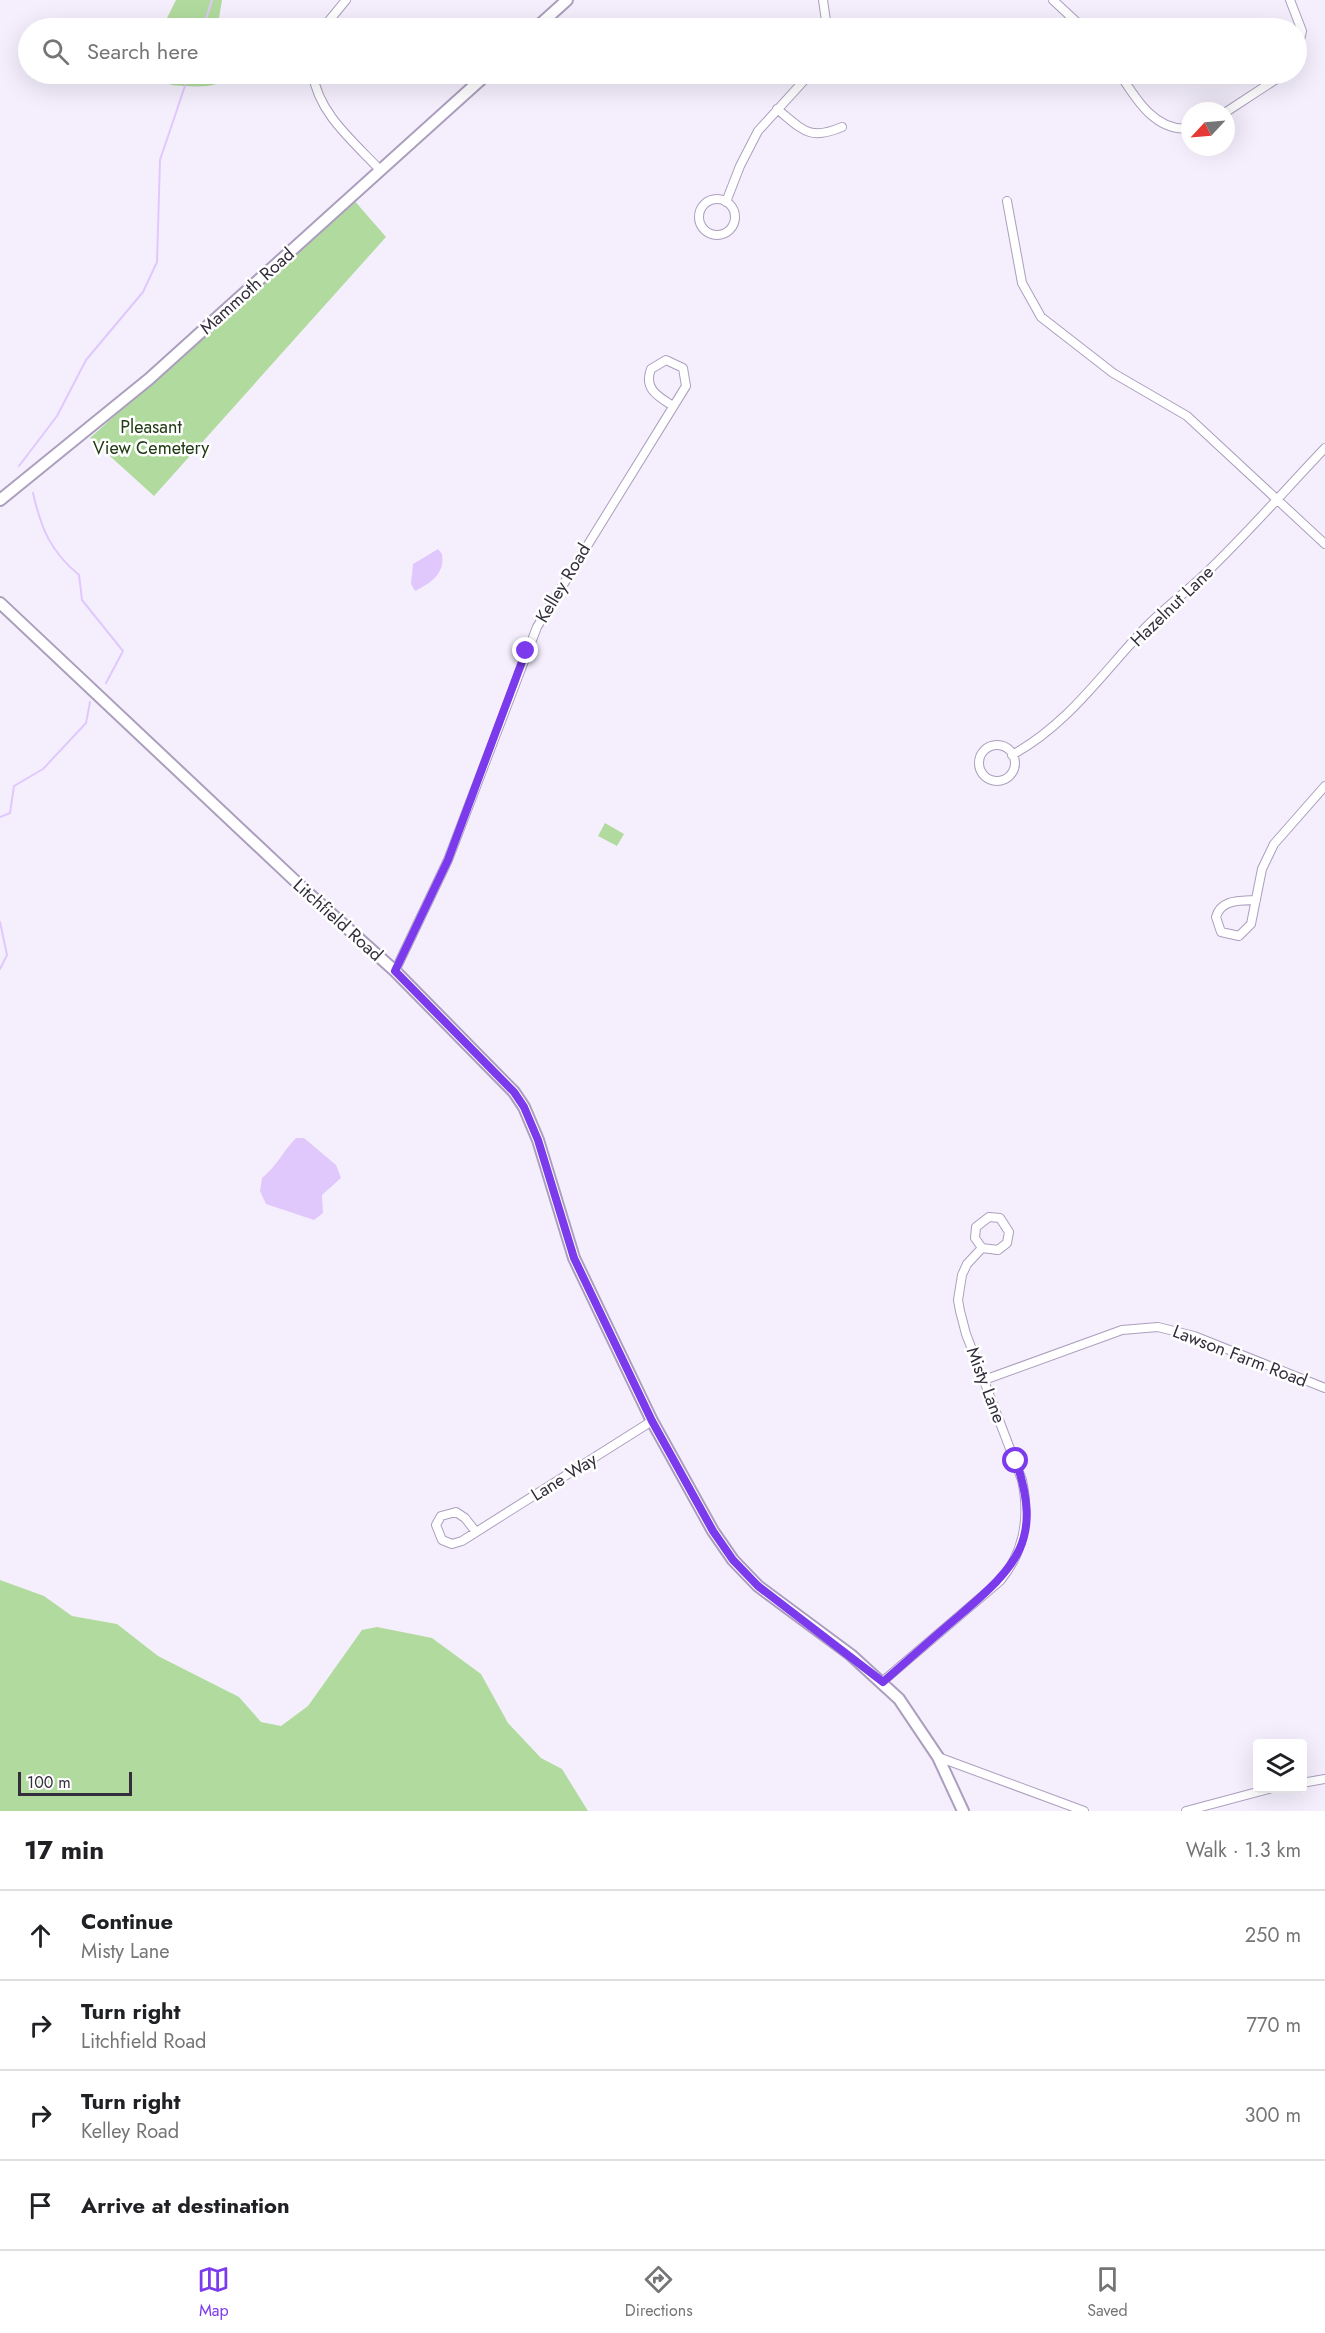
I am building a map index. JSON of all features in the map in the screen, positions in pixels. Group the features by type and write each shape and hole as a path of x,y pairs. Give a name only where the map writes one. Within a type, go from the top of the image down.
{"street":[{"path":"331,18 346,0"},
{"path":"547,18 567,0"},
{"path":"823,0 826,18"},
{"path":"1053,0 1072,18"},
{"path":"1290,0 1297,18"},
{"path":"316,84 323,104 380,170"},
{"name":"Mammoth Road","path":"0,500 149,379 476,84"},
{"path":"726,202 751,144 777,109 801,84"},
{"path":"1127,84 1144,109 1181,128"},
{"path":"1235,106 1269,84"},
{"path":"777,109 805,131 815,135 842,127"},
{"path":"714,199 726,202 734,210 732,227 723,234 706,232 699,222 703,205 714,199"},
{"path":"1007,201 1022,283 1029,300 1041,317 1053,329 1113,373 1187,416 1325,544"},
{"name":"Kelley Road","path":"395,971 448,860 537,627 686,386 686,373 678,363 666,360 651,369 648,382 654,393 673,406"},
{"name":"Hazelnut Lane","path":"1012,755 1054,728 1097,686 1149,624 1203,576 1325,448"},
{"name":"Litchfield Road","path":"0,603 299,885 395,971 514,1092 524,1107 538,1140 574,1258 652,1421 713,1531 745,1573 784,1608 851,1655 899,1699 938,1756 963,1811"},
{"path":"999,746 1012,755 1014,767 1008,777 996,781 985,777 981,772 979,760 989,747 999,746"},
{"path":"1256,900 1230,902 1221,907 1216,923 1221,932 1233,937 1244,934 1251,924 1256,900 1262,869 1274,844 1325,786"},
{"path":"989,1217 1004,1222 1009,1232 1007,1243 992,1251 982,1248 975,1233 979,1222 989,1217"},
{"name":"Misty Lane","path":"883,1682 1000,1581 1011,1568 1018,1552 1026,1520 1024,1489 966,1334 958,1300 962,1275 967,1264 982,1248"},
{"name":"Lawson Farm Road","path":"984,1380 1122,1330 1158,1328 1194,1336 1325,1388"},
{"name":"Lane Way","path":"476,1532 465,1518 456,1512 441,1516 436,1525 442,1540 452,1544 476,1532 652,1421"},
{"path":"938,1756 1084,1811"},
{"path":"1307,1782 1325,1779"},
{"path":"1186,1811 1253,1793"}],"green space":[{"path":"176,0 222,0 219,18 167,18"},
{"path":"170,84 215,84 196,86"},
{"name":"Pleasant View Cemetery","path":"353,199 386,237 154,496 90,438"},
{"path":"605,823 624,834 617,846 598,836"},
{"path":"0,1580 44,1596 72,1616 117,1624 158,1656 239,1697 261,1722 281,1726 308,1706 362,1630 377,1627 432,1638 481,1674 508,1723 541,1758 562,1769 588,1811 0,1811"}],"shaded area":[{"path":"438,549 442,554 439,572 426,585 415,591 411,584 413,564"},
{"path":"296,1138 304,1138 336,1165 341,1178 322,1195 323,1213 314,1220 266,1204 260,1191 262,1178"}],"waterway":[{"path":"206,18 212,0"},
{"path":"19,466 57,416 86,360 143,292 157,262 160,160 186,84"},
{"path":"33,493 39,517 48,538 61,557 79,575 82,600 123,651 106,683"},
{"path":"0,817 10,813 14,786 43,769 86,723 90,702"},
{"path":"0,922 7,955 0,969"}],"route":[{"path":"526,651 448,860 395,971 514,1092 524,1107 538,1140 574,1258 652,1421 722,1546 758,1586 785,1609 851,1655 883,1682 988,1592 1011,1568 1024,1534 1026,1520 1026,1499 1016,1461"}]}
